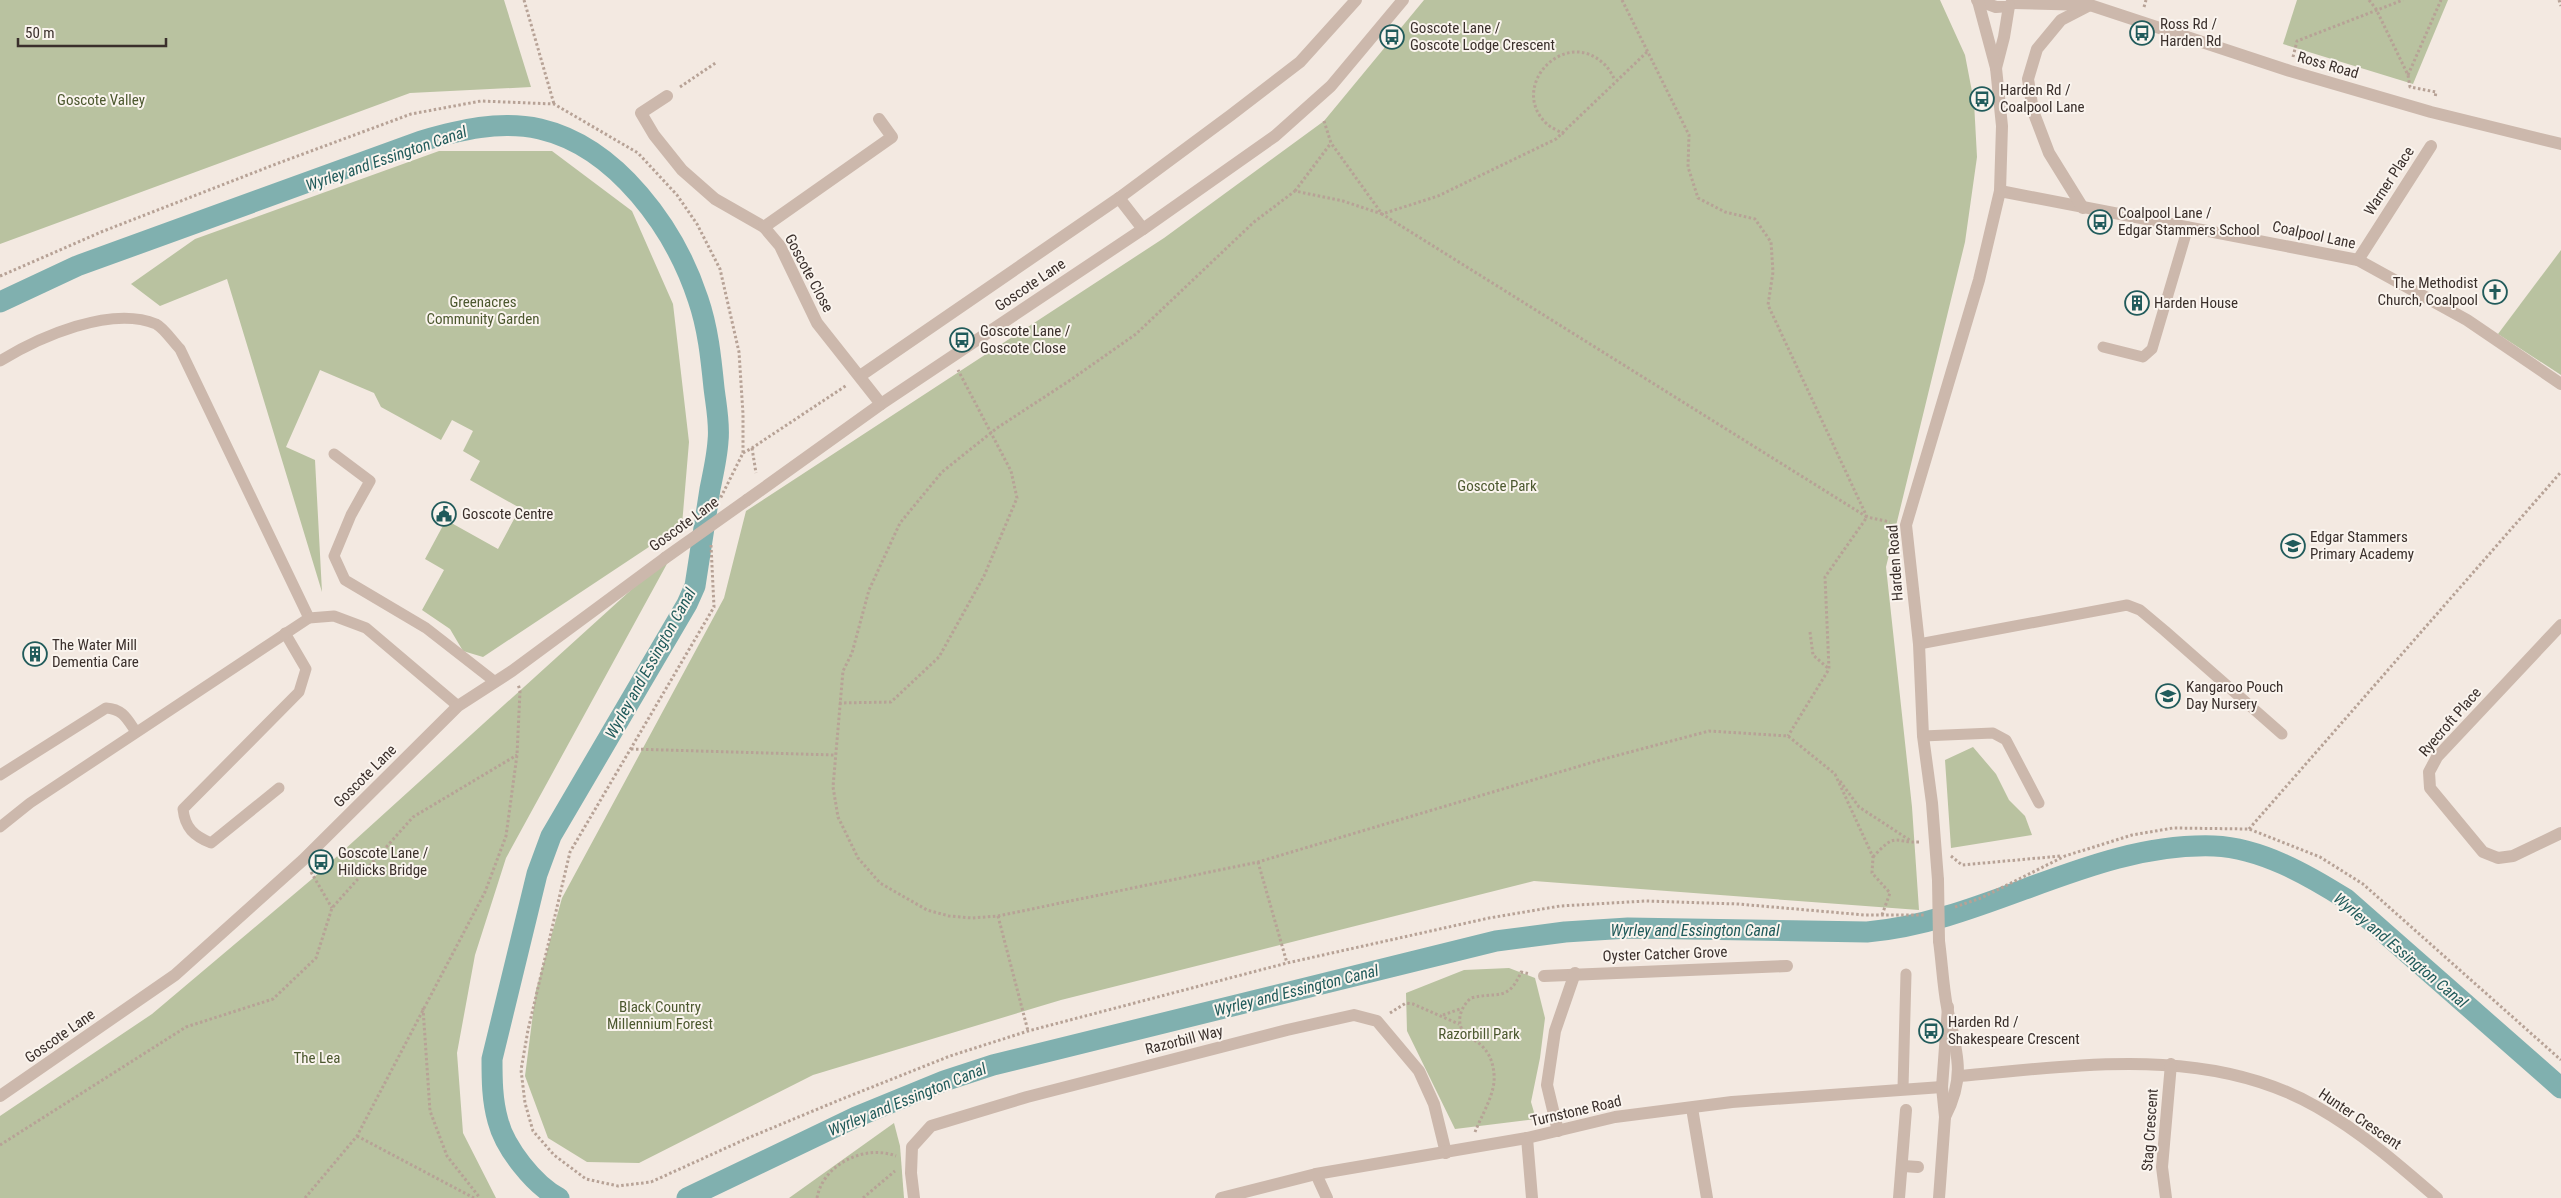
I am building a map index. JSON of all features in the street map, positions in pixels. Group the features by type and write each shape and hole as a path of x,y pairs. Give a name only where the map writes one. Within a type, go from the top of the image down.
{"street":[{"name":"Goscote Lane","path":"860,376 1119,198 1300,62 1356,0"},
{"name":"Goscote Lane","path":"0,1096 175,975 303,860 458,706 512,671 759,489 881,404 1143,229 1275,136 1331,86 1403,0"},
{"name":"Ross Road","path":"1978,0 1996,6 2012,3 2086,3 2290,71 2431,112 2561,144"},
{"name":"Harden Road","path":"1945,1117 1955,1099 1958,1076 1956,1040 1948,1007 1939,941 1938,880 1932,803 1923,736 1919,644 1906,525 1979,280 2000,191 2002,126 1996,68 1978,0"},
{"name":"Harden Road","path":"1996,68 2012,3"},
{"path":"2083,208 2049,152 2033,111 2028,79 2037,49 2061,20 2086,3"},
{"name":"Goscote Close","path":"666,96 642,113 654,135 682,170 715,199 764,227 780,246 817,323 881,404"},
{"name":"Goscote Close","path":"764,227 892,137 879,119"},
{"name":"Warner Place","path":"2358,260 2431,146"},
{"name":"Coalpool Lane","path":"2000,191 2358,260 2467,320 2561,384"},
{"path":"1119,198 1143,229"},
{"name":"Ryecroft Place","path":"2561,625 2437,757 2429,772 2430,788 2483,852 2498,858 2513,856 2561,832"},
{"name":"Oyster Catcher Grove","path":"1544,976 1575,973 1787,966"},
{"path":"1558,1131 1547,1085 1555,1031 1575,973"},
{"name":"Harden Road","path":"1939,1198 1945,1117 1942,1087 1948,1007"},
{"name":"Razorbill Way","path":"912,1147 931,1126 1026,1097 1354,1015 1377,1021"},
{"path":"1377,1021 1419,1071 1434,1104 1446,1153"},
{"name":"Hunter Crescent","path":"1958,1076 2082,1066 2171,1064 2262,1082 2316,1106 2377,1146 2437,1198"},
{"name":"Stag Crescent","path":"2166,1198 2162,1167 2171,1064"},
{"name":"Turnstone Road","path":"1221,1198 1316,1174 1527,1138 1615,1117 1732,1102 1903,1088 1942,1087"},
{"path":"1692,1108 1707,1198"},
{"path":"1899,1198 1906,1110"},
{"path":"1527,1138 1532,1198"},
{"path":"912,1147 911,1173 914,1198"},
{"path":"1903,1166 1918,1167"},
{"path":"1316,1174 1327,1198"}],"lane":[{"path":"2103,347 2143,358 2152,349 2188,227"},
{"path":"0,361 18,350 81,323 122,318 157,324 180,349 309,618"},
{"path":"334,454 370,481 351,516 334,556 345,580 426,628 494,681"},
{"path":"1919,644 2127,606 2140,610 2282,734"},
{"path":"0,827 30,803 309,618 334,616 366,628 458,706"},
{"path":"280,788 211,843 196,837 185,822 183,809 299,692 306,669 285,633"},
{"path":"0,775 106,708 116,709 124,713 136,732"},
{"path":"1923,736 1993,733 2006,740 2039,803"},
{"path":"1903,1088 1906,974"}],"path":[{"path":"524,0 554,104"},
{"path":"1622,0 1689,135 1688,167 1698,198 1725,212 1756,218 1771,242 1773,272 1768,305 1867,517"},
{"path":"2369,0 2376,9 2408,75 2410,87 2436,92 2431,112"},
{"path":"2290,71 2297,42 2376,9 2403,0"},
{"path":"2408,75 2441,0"},
{"path":"2559,0 2561,6"},
{"path":"1564,134 1547,125 1536,109 1533,90 1539,72 1552,58 1570,52 1589,54 1605,64 1615,80"},
{"path":"1382,214 1438,196 1564,134 1615,80 1647,52"},
{"path":"666,96 717,62"},
{"path":"0,276 129,221 411,114 481,101 554,104 638,152 677,195 697,224 720,269 739,352 743,414 743,452 720,498 719,506"},
{"path":"1324,121 1331,143 1382,214"},
{"path":"1331,143 1295,191 1254,222 1136,334 991,433 942,472 900,523 869,590 852,653 843,671 834,755 833,787 838,817 858,858 880,883 927,910 950,916 972,918 998,916 1258,862 1600,760 1709,731 1788,736 1835,774 1859,807 1913,842"},
{"path":"1295,191 1343,201 1382,214 1867,517 1906,525"},
{"path":"839,703 892,702 939,657 984,576 1017,498 1011,471 959,372"},
{"path":"743,452 752,448 860,376"},
{"path":"752,448 759,489"},
{"path":"2249,830 2561,472"},
{"path":"1788,736 1829,669 1825,577 1867,517"},
{"path":"712,540 714,607 570,852 528,1030 521,1070 524,1103 533,1132 554,1155 586,1179 618,1186 651,1182 748,1138 846,1097 950,1056 1028,1031 1287,963 1489,918 1560,906 1646,901 1738,904 1882,915 1926,915"},
{"path":"1810,632 1814,655 1829,669"},
{"path":"305,1198 357,1136 422,1007 485,892 506,836 517,756 520,691 512,671"},
{"path":"631,750 834,755"},
{"path":"0,1145 186,1027 273,999 316,958 332,908 412,817 517,756"},
{"path":"1835,774 1873,857 1872,873 1890,893 1882,915"},
{"path":"1952,908 1981,898 2065,856 2132,835 2174,828 2249,830 2320,857 2362,884 2561,1060"},
{"path":"1873,857 1887,842 1899,839 1913,842 1934,841 1962,865 2065,856"},
{"path":"303,860 332,908"},
{"path":"1258,862 1287,963"},
{"path":"998,916 1028,1031"},
{"path":"1443,1015 1461,1009 1471,998 1499,996 1508,991 1517,982 1521,972 1544,976"},
{"path":"1377,1021 1406,1003 1443,1015 1460,1024"},
{"path":"422,1007 430,1111 447,1156 480,1198"},
{"path":"1461,1009 1460,1024 1463,1031 1482,1045 1490,1056 1494,1074 1491,1096 1468,1149"},
{"path":"357,1136 474,1198"},
{"path":"863,1198 894,1172 901,1158 912,1147"},
{"path":"817,1198 820,1187 831,1172 860,1153 881,1152 901,1158"}],"green space":[{"name":"Goscote Valley","path":"0,0 504,0 531,87 410,93 0,244"},
{"name":"Goscote Park","path":"1424,0 1940,0 1965,55 1974,102 1977,157 1965,242 1886,567 1912,807 1919,910 1534,881 1061,1000 813,1075 639,1163 587,1162 548,1138 525,1076 536,990 562,898 724,598 746,511 1164,238 1324,121"},
{"path":"2297,0 2448,0 2413,84 2283,44"},
{"name":"Greenacres Community Garden","path":"439,151 552,151 632,211 673,304 689,442 682,525 483,657 463,651 450,629 422,610 444,570 425,559 446,520 498,549 520,508 470,480 480,461 463,451 473,431 452,420 441,440 381,407 374,393 320,370 286,447 315,460 322,592 227,279 160,306 131,284 195,239"},
{"path":"2561,250 2561,375 2498,334"},
{"name":"The Lea","path":"674,551 506,858 475,955 457,1053 463,1133 496,1198 0,1198 0,1116 152,1014 312,879"},
{"path":"1973,747 1996,774 2009,800 2025,816 2032,835 1951,848 1945,760"},
{"name":"Razorbill Park","path":"1509,968 1535,978 1545,1018 1540,1058 1531,1102 1536,1119 1455,1129 1407,1031 1406,993 1464,970"},
{"path":"894,1123 900,1146 904,1198 789,1198"}],"waterway":[{"name":"Wyrley and Essington Canal","path":"0,302 77,266 421,141 450,133 495,126 525,126 540,129 568,139 594,153 618,172 639,194 658,219 688,272 704,321 709,343 718,414 717,447 695,586 687,604 551,836 537,874 492,1059 493,1097 498,1121 507,1143 531,1175 549,1192 559,1198"},
{"name":"Wyrley and Essington Canal","path":"687,1198 856,1117 944,1081 993,1065 1496,941 1565,932 1628,928 1867,932 1911,925 1954,914 2082,869 2125,856 2169,848 2214,846 2249,852 2266,857 2300,872 2346,899 2561,1088"}],"place":[{"name":"Ross Rd / Harden Rd","path":"2142,33"},
{"name":"Goscote Lane / Goscote Lodge Crescent","path":"1392,37"},
{"name":"Harden Rd / Coalpool Lane","path":"1982,99"},
{"name":"Coalpool Lane / Edgar Stammers School","path":"2100,222"},
{"name":"The Methodist Church, Coalpool","path":"2495,292"},
{"name":"Harden House","path":"2137,303"},
{"name":"Goscote Lane / Goscote Close","path":"962,340"},
{"name":"Goscote Centre","path":"444,514"},
{"name":"Edgar Stammers Primary Academy","path":"2293,546"},
{"name":"The Water Mill Dementia Care","path":"35,654"},
{"name":"Kangaroo Pouch Day Nursery","path":"2168,696"},
{"name":"Goscote Lane / Hildicks Bridge","path":"321,862"},
{"name":"Harden Rd / Shakespeare Crescent","path":"1931,1031"}],"park label":[{"name":"Black Country Millennium Forest","path":"660,1016"}]}
